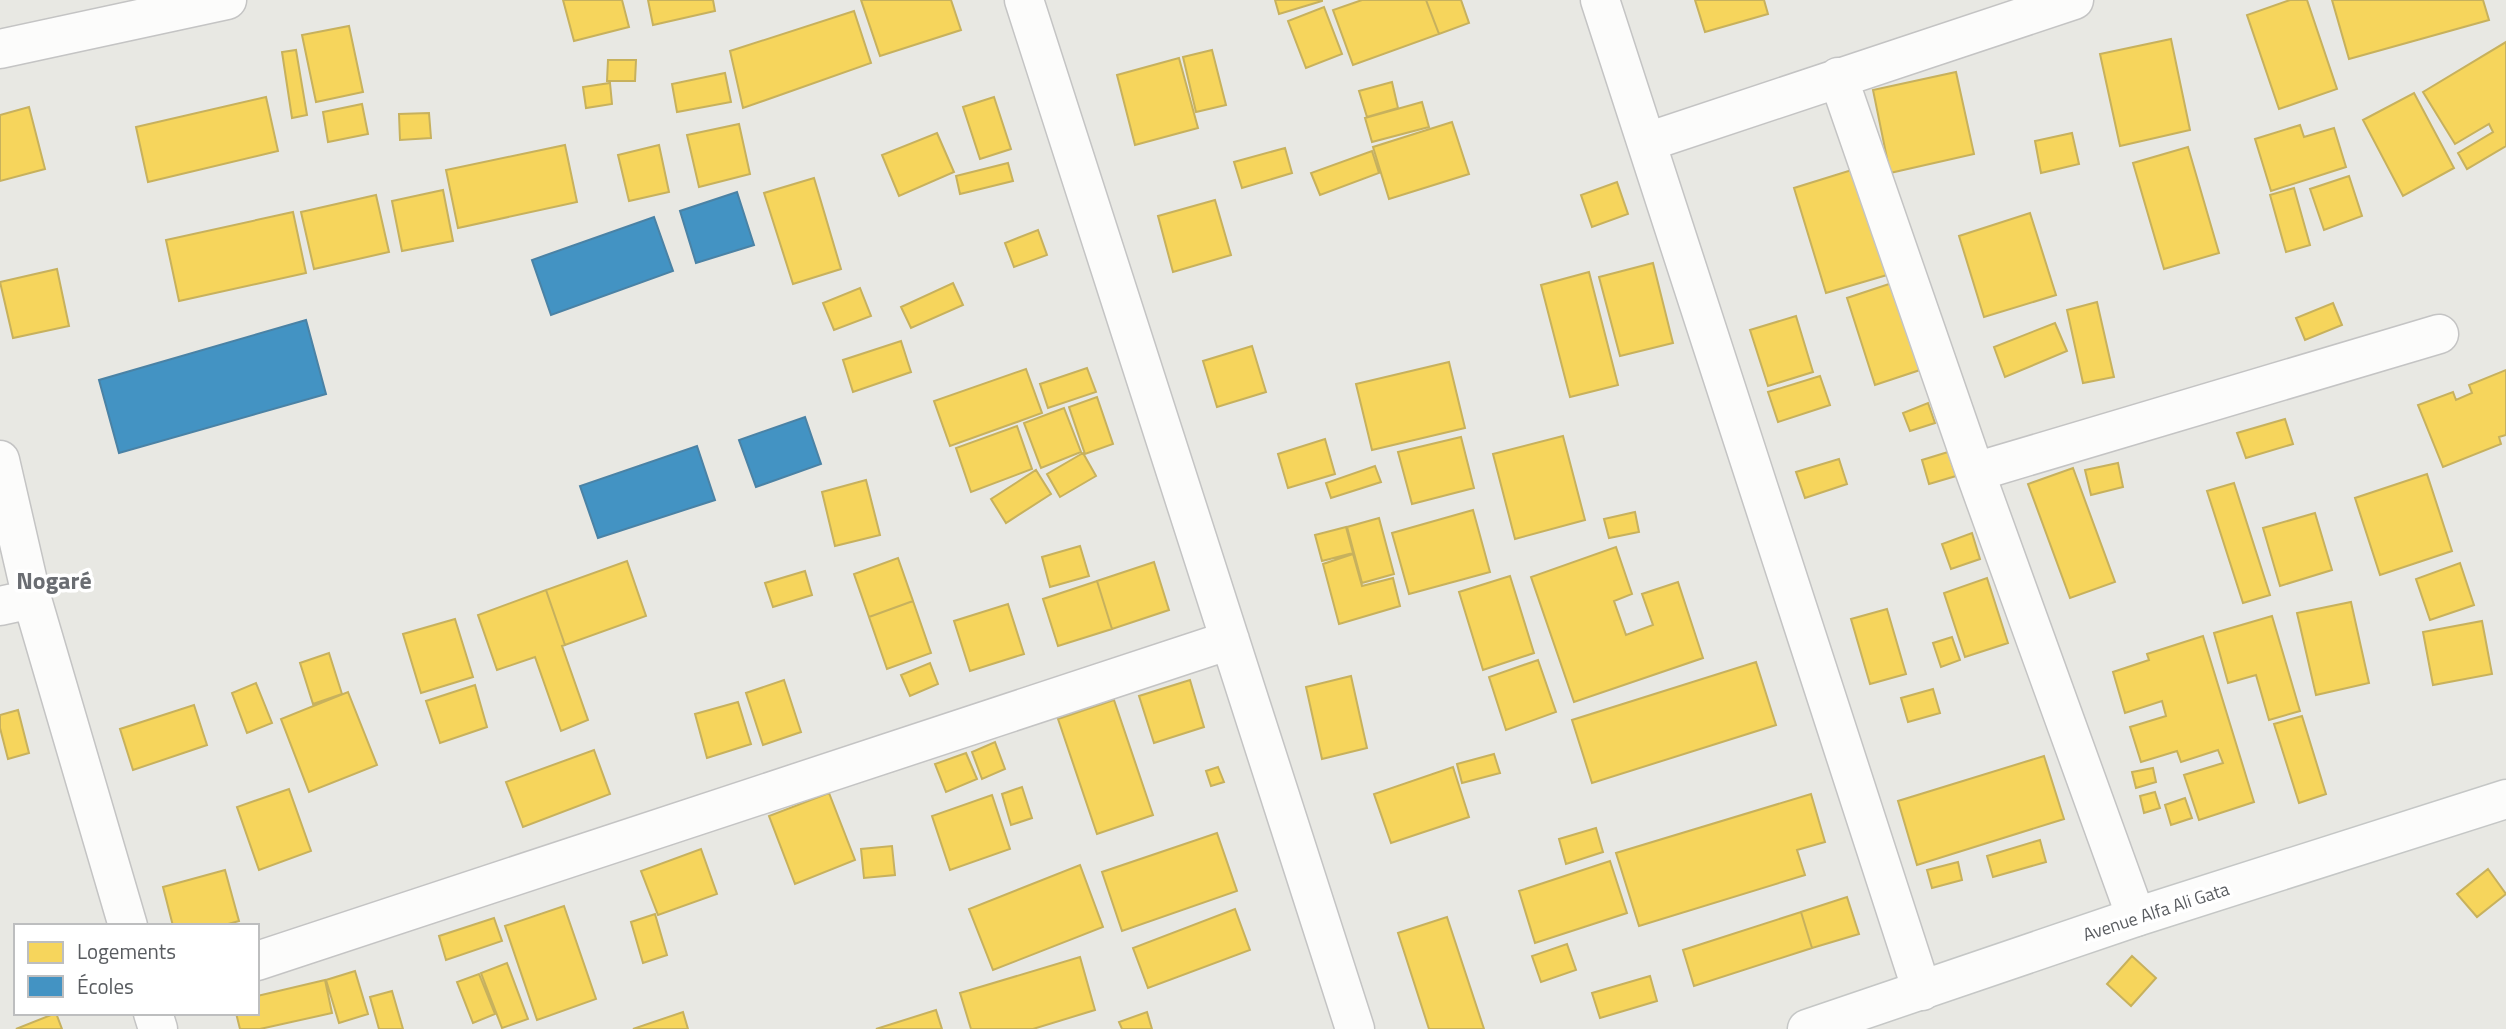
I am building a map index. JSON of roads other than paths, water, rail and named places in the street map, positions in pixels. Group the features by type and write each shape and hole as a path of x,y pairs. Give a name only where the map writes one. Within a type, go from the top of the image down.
{"street":[{"path":"0,49 227,0"},
{"path":"1024,0 1355,1029"},
{"path":"1600,0 1922,991"},
{"path":"1647,142 2074,0"},
{"path":"1838,77 1975,472 2136,917"},
{"path":"1975,472 2439,334"},
{"path":"0,460 16,603 127,924"},
{"path":"259,960 1230,640"},
{"name":"Avenue Alfa Ali Gata","path":"1807,1029 2136,917 2506,799"}],"district":[{"name":"Nogaré","path":"54,581"}]}
